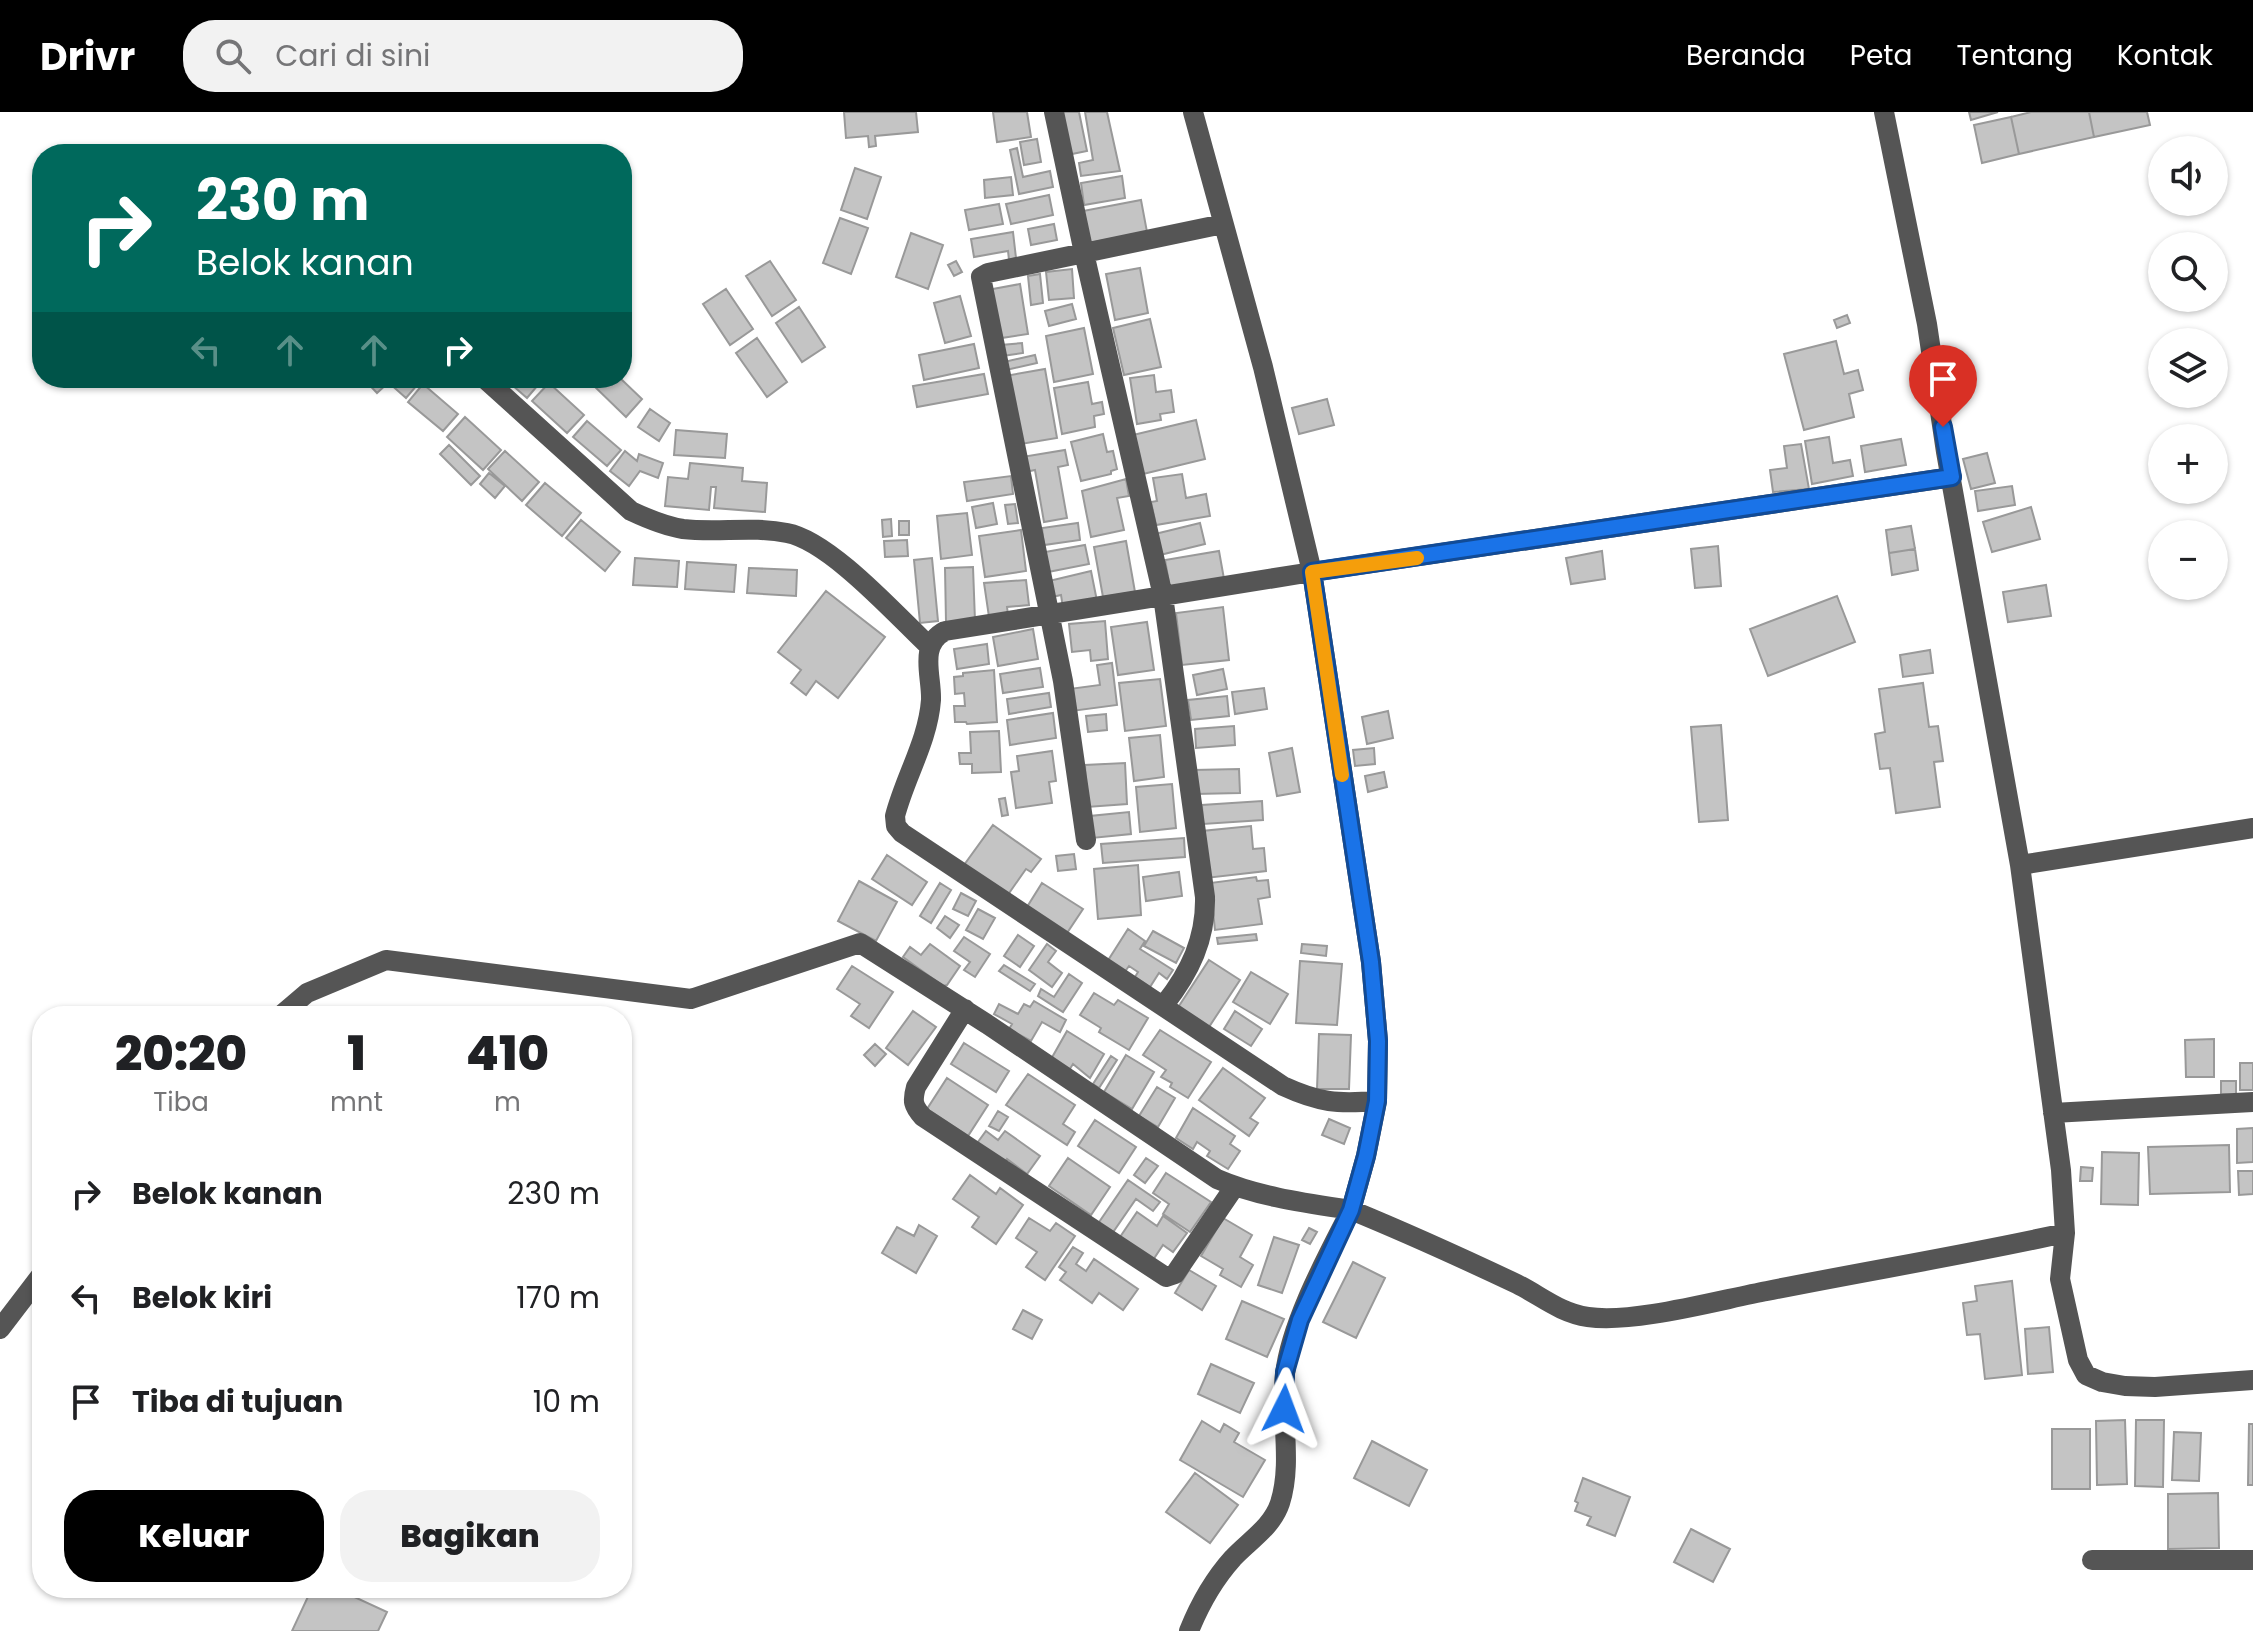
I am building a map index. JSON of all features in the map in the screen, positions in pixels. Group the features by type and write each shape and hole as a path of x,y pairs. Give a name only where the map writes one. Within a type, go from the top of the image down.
{"street":[{"path":"1054,112 1163,596 1177,685 1205,916 1195,957 1164,1005"},
{"path":"1189,1631 1207,1595 1233,1558 1267,1526 1280,1503 1285,1472 1285,1372 1300,1320 1351,1210 1377,1101 1378,1041 1371,962 1312,572 1263,367 1193,112"},
{"path":"1884,112 1927,324 2020,865 2061,1170 2065,1233 2060,1279 2078,1360 2086,1375 2125,1386 2155,1387 2253,1380"},
{"path":"1086,840 1063,681 981,281 985,274 1223,224"},
{"path":"495,388 631,511 654,522 683,529 762,530 788,533 809,540 838,562 929,646"},
{"path":"1377,1101 1339,1104 1308,1097 1283,1086 912,842 896,826 897,808 920,749 929,710 929,646 936,636 945,631 1312,572 1952,477"},
{"path":"2020,865 2253,828"},
{"path":"292,1006 307,993 386,960 691,999 860,943 965,1009 1217,1179 1286,1200 1351,1210 1519,1286 1564,1312 1590,1318 1624,1318 1686,1307 1963,1256 2065,1233"},
{"path":"965,1009 916,1087 914,1106 923,1117 1123,1250 1166,1277 1175,1274 1235,1186"},
{"path":"2053,1113 2253,1102"},
{"path":"0,1329 32,1287"},
{"path":"2092,1560 2253,1560"}],"building":[{"path":"844,112 916,112 918,132 875,136 876,146 869,147 868,136 846,138"},
{"path":"993,112 1027,112 1031,137 997,142"},
{"path":"1058,112 1079,112 1087,151 1067,155"},
{"path":"1085,112 1107,112 1120,171 1081,176 1079,163 1093,160"},
{"path":"1969,112 1998,112 1971,120"},
{"path":"2031,112 2089,112 2094,137 2019,154 2011,117"},
{"path":"2089,112 2147,112 2150,125 2094,137"},
{"path":"2011,117 2019,154 1982,163 1974,125"},
{"path":"1037,139 1041,162 1024,165 1020,142"},
{"path":"1017,148 1023,177 1050,171 1053,187 1019,194 1010,150"},
{"path":"855,168 881,177 867,219 841,210"},
{"path":"1122,176 1125,198 1084,205 1081,183"},
{"path":"1011,177 1013,195 985,198 984,180"},
{"path":"1049,195 1053,215 1011,224 1006,204"},
{"path":"1141,200 1147,232 1089,243 1083,211"},
{"path":"999,204 1003,224 969,230 965,210"},
{"path":"840,218 868,228 851,274 823,263"},
{"path":"1054,224 1057,240 1031,245 1028,229"},
{"path":"1013,232 1016,258 1009,260 1008,251 974,257 971,239"},
{"path":"911,233 943,245 928,289 896,277"},
{"path":"770,261 796,300 772,316 746,276"},
{"path":"956,261 962,272 954,276 948,265"},
{"path":"1140,268 1148,313 1115,320 1106,274"},
{"path":"1072,269 1074,298 1049,300 1046,272"},
{"path":"1040,274 1043,303 1031,305 1028,276"},
{"path":"1020,284 1028,334 995,339 987,290"},
{"path":"726,289 753,329 730,345 703,304"},
{"path":"960,296 971,336 945,343 934,303"},
{"path":"1072,304 1076,319 1049,326 1045,311"},
{"path":"799,307 825,347 802,362 776,323"},
{"path":"1847,315 1850,323 1837,328 1834,320"},
{"path":"1150,319 1161,367 1124,375 1113,328"},
{"path":"1084,328 1093,374 1054,382 1046,336"},
{"path":"757,338 787,382 767,397 736,353"},
{"path":"1836,341 1844,374 1858,370 1863,390 1849,394 1854,417 1804,430 1784,354"},
{"path":"1022,343 1023,353 1002,356 1001,345"},
{"path":"974,344 979,368 924,380 919,355"},
{"path":"1035,355 1037,363 1006,370 1004,362"},
{"path":"1045,369 1057,438 1015,445 1005,376"},
{"path":"984,374 988,394 917,407 913,386"},
{"path":"1154,375 1156,392 1171,390 1174,412 1160,414 1161,420 1137,424 1130,378"},
{"path":"1088,382 1092,404 1102,402 1104,414 1094,416 1095,427 1062,434 1054,388"},
{"path":"395,388 414,388 406,398"},
{"path":"420,388 428,388 458,414 443,431 408,402"},
{"path":"516,388 535,388 527,398"},
{"path":"544,388 554,388 584,415 567,433 532,401"},
{"path":"596,388 630,388 642,399 626,417"},
{"path":"1327,399 1334,425 1299,434 1292,408"},
{"path":"650,409 670,423 659,441 638,427"},
{"path":"465,417 501,450 483,470 447,437"},
{"path":"1196,420 1205,459 1143,474 1133,435"},
{"path":"587,421 621,450 607,466 573,437"},
{"path":"676,430 727,434 725,458 674,455"},
{"path":"1103,434 1107,452 1113,451 1117,469 1111,474 1081,481 1071,442"},
{"path":"1829,437 1833,463 1850,460 1853,476 1812,484 1805,441"},
{"path":"1901,439 1906,465 1865,472 1861,446"},
{"path":"1801,444 1809,489 1773,492 1770,470 1787,468 1784,446"},
{"path":"449,445 480,476 471,485 440,454"},
{"path":"1065,450 1068,465 1058,467 1067,518 1044,522 1035,470 1025,472 1022,457"},
{"path":"505,451 539,482 522,501 488,469"},
{"path":"625,451 637,461 639,454 663,463 658,478 640,471 629,486 610,471"},
{"path":"1987,453 1995,483 1971,489 1963,459"},
{"path":"690,463 743,468 742,481 767,483 765,512 714,508 716,487 711,487 709,510 665,506 668,477 688,479"},
{"path":"489,473 505,486 495,498 480,484"},
{"path":"1182,474 1186,498 1206,494 1210,516 1156,525 1151,502 1157,501 1153,478"},
{"path":"1011,476 1013,494 967,501 964,482"},
{"path":"1126,479 1129,496 1117,498 1124,530 1091,537 1082,491"},
{"path":"545,483 581,513 562,536 526,505"},
{"path":"2012,486 2015,505 1978,511 1975,491"},
{"path":"993,503 997,524 976,528 972,507"},
{"path":"1015,504 1018,523 1008,524 1005,505"},
{"path":"2031,507 2040,539 1992,552 1983,522"},
{"path":"967,513 972,555 941,559 937,516"},
{"path":"891,519 892,536 883,537 882,520"},
{"path":"581,520 620,552 605,571 566,538"},
{"path":"899,521 909,521 909,535 899,535"},
{"path":"1078,523 1080,540 1044,545 1042,528"},
{"path":"1200,523 1205,544 1160,555 1155,534"},
{"path":"1911,526 1915,549 1889,553 1886,530"},
{"path":"1021,530 1026,571 985,577 979,536"},
{"path":"907,540 908,556 885,557 884,541"},
{"path":"1126,541 1135,592 1103,597 1094,547"},
{"path":"1085,545 1089,564 1048,572 1045,552"},
{"path":"1718,546 1721,586 1695,588 1691,549"},
{"path":"1915,549 1918,570 1892,575 1889,553"},
{"path":"1219,551 1224,579 1170,588 1165,560"},
{"path":"1602,551 1605,579 1571,584 1566,558"},
{"path":"635,558 679,561 677,587 633,585"},
{"path":"932,558 938,621 920,623 914,560"},
{"path":"687,562 736,565 734,592 685,589"},
{"path":"973,567 975,621 946,622 945,568"},
{"path":"749,568 797,570 796,596 747,593"},
{"path":"1091,571 1097,601 1063,608 1061,595 1052,597 1049,581"},
{"path":"1026,580 1029,605 1007,607 1008,615 989,617 984,583"},
{"path":"2046,585 2051,616 2008,622 2003,592"},
{"path":"826,591 885,637 838,698 816,681 806,695 791,683 801,670 778,652"},
{"path":"1837,596 1855,642 1768,676 1750,629"},
{"path":"1223,607 1229,660 1182,665 1176,613"},
{"path":"1105,621 1108,659 1091,661 1090,650 1072,652 1069,624"},
{"path":"1147,622 1154,670 1118,675 1111,627"},
{"path":"1033,629 1038,659 998,666 993,637"},
{"path":"987,644 989,664 957,669 954,649"},
{"path":"1930,650 1933,673 1903,677 1900,655"},
{"path":"1112,663 1117,705 1072,711 1069,689 1100,685 1097,665"},
{"path":"1040,668 1043,687 1003,693 1000,674"},
{"path":"1223,669 1227,689 1197,695 1193,675"},
{"path":"994,670 997,722 955,722 954,706 965,706 964,693 955,694 954,677"},
{"path":"1160,679 1166,726 1125,731 1119,683"},
{"path":"1923,683 1929,727 1938,726 1943,761 1934,762 1940,807 1896,813 1890,768 1880,769 1875,734 1885,732 1879,689"},
{"path":"1264,688 1267,709 1235,714 1232,692"},
{"path":"1049,693 1051,707 1009,714 1007,699"},
{"path":"1227,696 1229,716 1191,720 1188,700"},
{"path":"1388,711 1393,738 1367,744 1362,717"},
{"path":"1053,713 1056,738 1010,745 1007,720"},
{"path":"1106,714 1107,730 1088,732 1086,716"},
{"path":"1721,725 1728,820 1699,822 1691,727"},
{"path":"1234,726 1235,745 1196,748 1195,729"},
{"path":"999,731 1001,772 972,773 972,764 960,764 959,753 971,753 970,732"},
{"path":"1160,735 1164,777 1134,781 1129,738"},
{"path":"1292,748 1300,792 1277,796 1269,753"},
{"path":"1374,748 1375,764 1355,766 1353,750"},
{"path":"1052,751 1056,781 1049,782 1052,803 1016,808 1011,772 1019,771 1017,756"},
{"path":"1125,763 1127,804 1087,807 1085,765"},
{"path":"1239,769 1240,793 1195,794 1194,770"},
{"path":"1384,772 1387,787 1368,792 1365,776"},
{"path":"1172,784 1176,828 1140,832 1136,787"},
{"path":"1005,798 1008,815 1002,816 999,799"},
{"path":"1262,801 1263,820 1203,824 1202,805"},
{"path":"1129,812 1131,834 1092,838 1090,816"},
{"path":"993,825 1041,859 1031,872 1026,869 1007,896 964,865"},
{"path":"1251,826 1253,849 1264,848 1266,871 1206,878 1202,831"},
{"path":"1184,838 1185,857 1103,863 1101,844"},
{"path":"1074,854 1076,869 1058,871 1056,856"},
{"path":"887,855 927,882 912,905 872,879"},
{"path":"1138,865 1141,915 1098,919 1094,869"},
{"path":"1179,872 1182,896 1146,901 1143,877"},
{"path":"1256,877 1257,881 1268,880 1270,897 1258,899 1262,924 1215,930 1210,883"},
{"path":"859,881 897,902 876,941 838,921"},
{"path":"940,883 951,890 931,923 920,916"},
{"path":"1042,883 1083,909 1067,933 1027,907"},
{"path":"961,893 976,901 968,916 953,909"},
{"path":"978,909 995,918 983,939 966,930"},
{"path":"945,916 959,925 950,938 937,928"},
{"path":"1128,929 1145,941 1140,949 1173,970 1167,979 1159,973 1150,987 1135,977 1138,972 1129,966 1124,973 1107,962"},
{"path":"1153,931 1184,948 1176,963 1144,946"},
{"path":"1256,934 1257,940 1218,944 1217,938"},
{"path":"1018,935 1034,946 1020,967 1004,956"},
{"path":"964,937 990,954 975,977 964,970 970,962 954,951"},
{"path":"930,944 960,966 947,985 943,986 903,957 910,947 921,955"},
{"path":"1047,944 1056,951 1048,962 1062,973 1052,987 1029,970"},
{"path":"1302,944 1327,946 1326,956 1301,953"},
{"path":"1209,960 1240,980 1207,1030 1177,1009"},
{"path":"1300,961 1342,964 1337,1025 1296,1023"},
{"path":"1004,965 1035,984 1030,991 999,971"},
{"path":"852,966 893,992 869,1028 851,1016 860,1004 837,989"},
{"path":"1251,972 1288,994 1270,1024 1233,1002"},
{"path":"1069,974 1082,983 1063,1012 1038,996 1041,989 1054,997"},
{"path":"1094,993 1114,1005 1118,1000 1148,1018 1129,1050 1099,1032 1101,1028 1080,1015"},
{"path":"1034,1001 1066,1020 1060,1032 1042,1022 1031,1041 1009,1029 1012,1024 994,1014 999,1004 1018,1014 1024,1004 1030,1007"},
{"path":"913,1011 936,1027 908,1065 886,1048"},
{"path":"1235,1011 1262,1029 1251,1046 1224,1029"},
{"path":"1160,1030 1211,1062 1188,1098 1161,1077 1166,1070 1143,1055"},
{"path":"1067,1031 1104,1054 1090,1078 1073,1064 1068,1072 1050,1061"},
{"path":"1319,1034 1351,1035 1349,1089 1317,1089"},
{"path":"2214,1039 2214,1077 2186,1077 2185,1040"},
{"path":"964,1043 1009,1071 996,1092 951,1064"},
{"path":"875,1044 886,1054 875,1066 864,1055"},
{"path":"1126,1055 1154,1072 1132,1109 1104,1092"},
{"path":"1111,1056 1117,1060 1099,1088 1093,1084"},
{"path":"2240,1063 2253,1063 2253,1090 2240,1090"},
{"path":"1223,1068 1265,1098 1250,1118 1258,1123 1249,1136 1199,1100"},
{"path":"1028,1074 1075,1105 1063,1124 1075,1132 1067,1145 1006,1105"},
{"path":"947,1078 988,1105 968,1136 927,1109"},
{"path":"2221,1081 2236,1081 2236,1095 2221,1094"},
{"path":"1157,1087 1175,1098 1158,1127 1139,1116"},
{"path":"1193,1108 1235,1136 1230,1144 1240,1151 1228,1169 1207,1156 1210,1151 1197,1142 1193,1149 1176,1138"},
{"path":"998,1111 1008,1117 999,1131 989,1126"},
{"path":"1329,1119 1350,1128 1344,1144 1322,1135"},
{"path":"1095,1120 1136,1147 1119,1173 1078,1146"},
{"path":"2253,1128 2253,1162 2237,1163 2237,1129"},
{"path":"986,1131 998,1140 1005,1131 1040,1156 1027,1174 1007,1159 1002,1167 975,1146"},
{"path":"2229,1145 2230,1192 2150,1194 2148,1147"},
{"path":"2102,1152 2139,1153 2138,1205 2101,1204"},
{"path":"1068,1158 1110,1187 1091,1215 1049,1186"},
{"path":"1146,1158 1158,1166 1145,1183 1134,1175"},
{"path":"2081,1167 2093,1168 2092,1181 2080,1181"},
{"path":"2238,1171 2253,1171 2253,1194 2239,1195"},
{"path":"1166,1173 1211,1202 1190,1232 1163,1214 1169,1204 1153,1193"},
{"path":"970,1175 996,1194 1000,1188 1023,1205 996,1244 972,1227 979,1217 953,1199"},
{"path":"1128,1180 1160,1202 1153,1211 1136,1199 1109,1238 1095,1228"},
{"path":"1137,1212 1157,1226 1163,1216 1187,1233 1173,1252 1163,1245 1151,1263 1118,1240"},
{"path":"1029,1218 1050,1231 1056,1223 1075,1236 1045,1280 1026,1267 1037,1252 1016,1238"},
{"path":"1223,1218 1252,1235 1240,1257 1253,1265 1241,1287 1220,1275 1223,1269 1201,1256"},
{"path":"919,1225 937,1236 916,1273 882,1253 897,1227 914,1236"},
{"path":"1309,1228 1317,1232 1310,1244 1302,1240"},
{"path":"1274,1237 1299,1245 1282,1293 1258,1285"},
{"path":"1073,1247 1083,1253 1076,1264 1086,1271 1094,1259 1138,1289 1123,1310 1099,1293 1092,1303 1060,1280 1066,1272 1059,1267"},
{"path":"1353,1262 1385,1278 1356,1338 1323,1322"},
{"path":"1189,1270 1216,1286 1202,1310 1175,1293"},
{"path":"2012,1281 2022,1375 1985,1379 1980,1334 1967,1335 1963,1303 1977,1301 1975,1286"},
{"path":"1242,1301 1284,1319 1267,1357 1226,1339"},
{"path":"1023,1310 1042,1320 1032,1339 1013,1329"},
{"path":"2049,1327 2053,1372 2028,1374 2025,1329"},
{"path":"1211,1364 1254,1383 1240,1413 1198,1394"},
{"path":"2125,1420 2127,1484 2097,1485 2096,1421"},
{"path":"2136,1420 2164,1420 2163,1487 2135,1486"},
{"path":"1202,1421 1220,1432 1224,1424 1239,1433 1234,1442 1265,1460 1243,1497 1180,1460"},
{"path":"2249,1424 2253,1424 2253,1485 2248,1485"},
{"path":"2052,1429 2090,1429 2090,1489 2052,1489"},
{"path":"2174,1432 2201,1433 2199,1481 2172,1480"},
{"path":"1372,1441 1427,1470 1409,1506 1354,1478"},
{"path":"1195,1473 1238,1505 1210,1543 1166,1512"},
{"path":"1583,1478 1630,1497 1615,1536 1587,1525 1591,1517 1575,1511"},
{"path":"2218,1493 2219,1548 2168,1549 2168,1494"},
{"path":"1691,1529 1730,1549 1713,1582 1674,1562"},
{"path":"307,1598 357,1598 387,1612 378,1631 292,1631"}],"slow traffic":[{"path":"1342,775 1312,572 1417,558"}],"route":[{"path":"1284,1409 1285,1372 1300,1320 1351,1210 1377,1101 1378,1041 1371,962 1312,572 1952,477 1943,427"}]}
